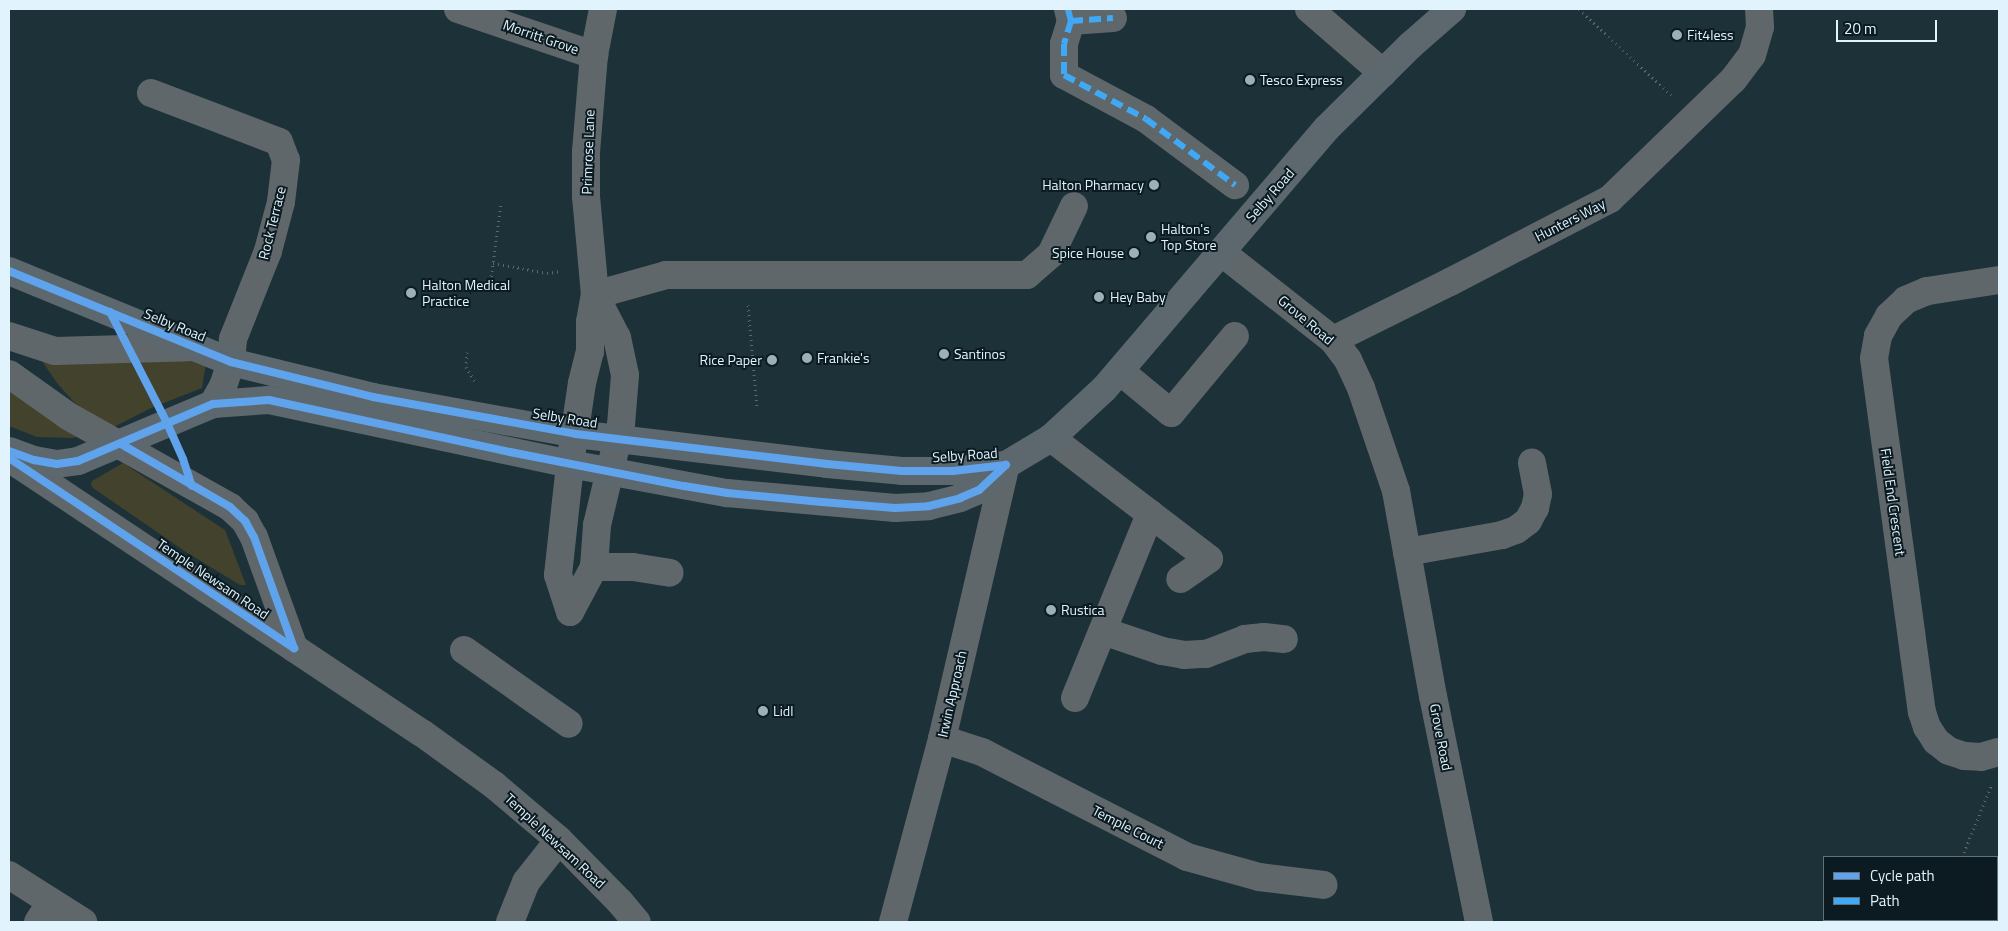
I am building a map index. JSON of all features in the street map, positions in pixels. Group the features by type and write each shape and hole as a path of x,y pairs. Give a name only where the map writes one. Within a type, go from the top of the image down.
{"main road":[{"name":"Selby Road","path":"9,451 34,460 57,464 78,460 121,444 213,404 269,400 570,464 727,493 895,508 929,506 960,498 979,490 1006,465 1052,438 1104,389 1327,128 1452,9"},
{"name":"Selby Road","path":"9,271 231,362 373,397 576,434 827,464 895,470 952,471 1006,465"}],"street":[{"name":"Morritt Grove","path":"458,9 594,55"},
{"name":"Primrose Lane","path":"595,295 617,338 625,375 618,439 597,525 594,567 570,612 558,575 570,464 576,434 582,383 590,352 590,322 595,295 586,198 586,152 594,55 603,9"},
{"path":"1309,9 1383,73"},
{"name":"Hunters Way","path":"1332,340 1450,282 1610,199 1733,80 1752,55 1760,27 1759,9"},
{"path":"1113,18 1069,15 1064,44 1064,75 1146,119 1235,185"},
{"name":"Rock Terrace","path":"151,93 279,142 286,160 280,202 268,251 233,339 231,362 223,386 213,404"},
{"path":"595,295 666,275 1027,275 1051,254 1074,206"},
{"name":"Grove Road","path":"1221,252 1332,340 1348,360 1380,439 1396,491 1433,696 1478,922"},
{"name":"Field End Crescent","path":"1998,753 1980,757 1964,756 1949,751 1936,741 1924,720 1874,358 1878,336 1889,316 1906,300 1926,291 1999,280"},
{"path":"9,336 55,351 196,347"},
{"path":"1120,371 1171,413 1236,336"},
{"path":"9,343 68,416"},
{"path":"9,374 68,416 121,444"},
{"path":"1052,438 1209,559 1180,579"},
{"name":"Temple Newsam Road","path":"121,444 230,507 245,521 254,537 294,648"},
{"name":"Temple Newsam Road","path":"9,458 422,733 494,785 559,840 637,922"},
{"path":"1407,552 1502,535 1516,530 1528,521 1535,508 1538,494 1532,463"},
{"name":"Irwin Approach","path":"893,922 942,739 1006,465"},
{"path":"1075,698 1150,514"},
{"path":"594,567 633,567 670,574"},
{"path":"1103,631 1162,652 1184,655 1206,654 1245,639 1264,636 1284,638"},
{"path":"464,650 569,724"},
{"name":"Temple Court","path":"942,739 982,752 1187,858 1259,876 1324,885"},
{"path":"510,922 526,882 559,840"},
{"path":"9,875 45,912 83,922"}],"path":[{"path":"1579,9 1695,117"},
{"path":"490,286 501,204"},
{"path":"493,263 547,273 592,268"},
{"path":"745,275 756,407"},
{"path":"1962,856 1997,770 1998,753"}],"green space":[{"path":"38,355 169,356 206,363 202,388 151,408 112,428 90,416 73,401 57,383"},
{"path":"9,380 87,434 73,438 37,437 9,426"},
{"path":"123,463 225,530 246,585 240,585 186,552 93,488 91,485 92,481"}],"marked path":[{"path":"1068,9 1071,21 1064,44 1064,75 1146,119 1235,185"},
{"path":"1071,21 1113,18"}],"cycle path":[{"path":"9,271 231,362 373,397 576,434 827,464 902,471 953,471 1006,465"},
{"path":"110,312 167,423 183,459 192,486"},
{"path":"9,451 34,460 57,464 78,461 213,404 269,400 510,452 684,486 727,493 822,502 895,508 929,506 960,498 979,490 1006,465"},
{"path":"121,444 230,507 245,521 254,537 294,648"},
{"path":"9,458 294,648"}],"place":[{"name":"Fit4less","path":"1677,35"},
{"name":"Tesco Express","path":"1250,80"},
{"name":"Halton Pharmacy","path":"1154,185"},
{"name":"Halton's Top Store","path":"1151,237"},
{"name":"Spice House","path":"1134,253"},
{"name":"Halton Medical Practice","path":"411,293"},
{"name":"Hey Baby","path":"1099,297"},
{"name":"Santinos","path":"944,354"},
{"name":"Frankie's","path":"807,358"},
{"name":"Rice Paper","path":"772,360"},
{"name":"Rustica","path":"1051,610"},
{"name":"Lidl","path":"763,711"}]}
